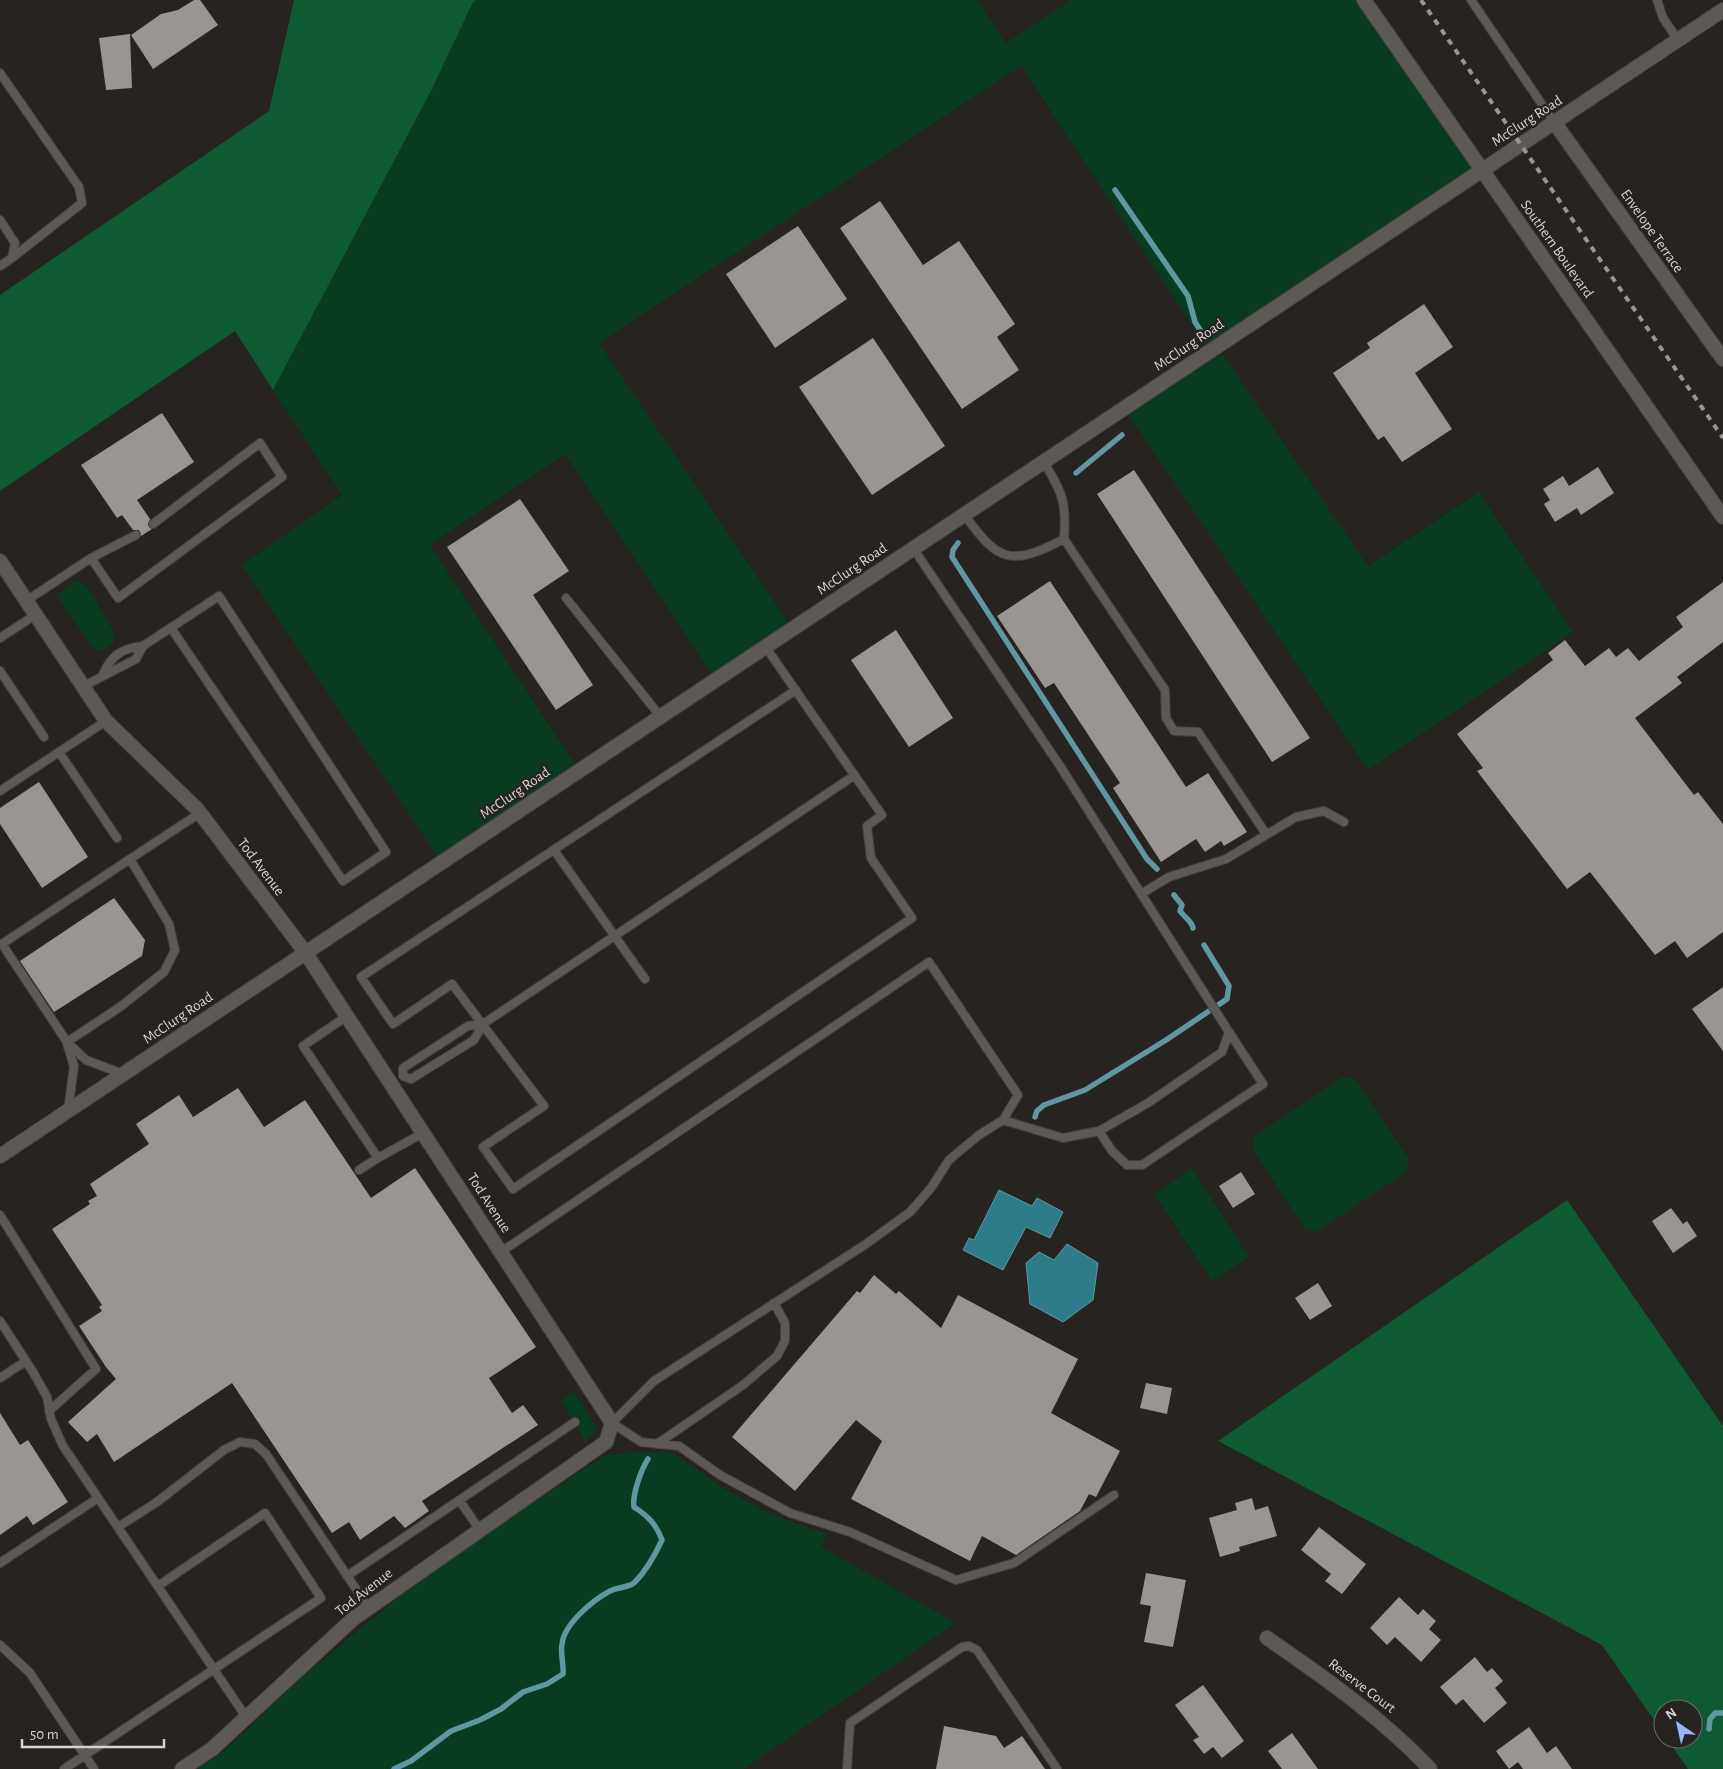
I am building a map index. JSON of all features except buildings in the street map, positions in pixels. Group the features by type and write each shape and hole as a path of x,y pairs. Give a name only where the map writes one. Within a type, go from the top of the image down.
{"street":[{"name":"Southern Boulevard","path":"1364,0 1723,517"},
{"name":"McClurg Road","path":"0,1156 1723,10"},
{"name":"Envelope Terrace","path":"1554,122 1723,359"},
{"name":"Tod Avenue","path":"0,561 106,721 200,814 305,952 612,1423 606,1442 353,1619 212,1748 182,1769"},
{"name":"Reserve Court","path":"1267,1638 1351,1696 1381,1720 1430,1769"}],"lane":[{"path":"1471,0 1554,122"},
{"path":"1657,0 1663,18 1678,40"},
{"path":"0,73 79,187 82,203 0,266"},
{"path":"0,220 15,243 12,258"},
{"path":"91,558 118,598 282,477 260,443 153,524"},
{"path":"1043,461 1060,489 1066,520 1064,539 1165,690 1166,718 1174,731 1198,732 1266,834"},
{"path":"964,514 983,541 998,552 1014,557 1039,552 1064,539"},
{"path":"26,601 91,558 136,535"},
{"path":"913,548 1060,766 1220,1019 1264,1084 1142,1165 1127,1165 1112,1151 1099,1131"},
{"path":"103,674 111,658 131,647 143,646 219,596 386,852 342,881 171,628"},
{"path":"566,598 660,716"},
{"path":"0,638 35,615"},
{"path":"82,687 103,674 117,670 136,659 143,646"},
{"path":"766,646 882,815 867,826 871,858 912,918 513,1189 483,1146 544,1106 452,984 393,1024 361,977 796,690"},
{"path":"0,671 44,737"},
{"path":"0,791 106,721"},
{"path":"59,752 117,838"},
{"path":"403,1076 411,1079 474,1040 483,1024 855,775"},
{"path":"1141,894 1169,877 1226,859 1296,817 1324,812 1344,822"},
{"path":"124,1074 86,1060 67,1042 2,944 200,814"},
{"path":"554,850 645,979"},
{"path":"67,1042 120,1008 164,972 175,950 168,924 130,859"},
{"path":"501,1252 929,962 1018,1095 1003,1120 979,1135 949,1160 932,1188 910,1212 654,1381 612,1423 641,1442 679,1446 720,1476 790,1513 850,1532 956,1580 1014,1563 1114,1495"},
{"path":"347,1016 303,1046 378,1158"},
{"path":"403,1076 403,1068 468,1026 483,1024"},
{"path":"1003,1120 1063,1138 1099,1131 1148,1103 1222,1052 1229,1032"},
{"path":"67,1042 74,1066 68,1111"},
{"path":"391,1083 403,1076"},
{"path":"359,1170 424,1132"},
{"path":"0,1215 96,1369 49,1411"},
{"path":"656,1444 743,1385 777,1356 785,1341 785,1323 774,1303"},
{"path":"0,1321 26,1361 46,1397 49,1411 63,1446 246,1717"},
{"path":"0,1378 26,1361"},
{"path":"347,1576 575,1422"},
{"path":"118,1527 157,1502 224,1450 240,1442 255,1444 266,1454 368,1608"},
{"path":"0,1563 98,1498"},
{"path":"459,1500 480,1530"},
{"path":"64,1769 321,1598 265,1513 158,1586"},
{"path":"0,1644 30,1673 94,1769"},
{"path":"847,1769 850,1723 962,1647 969,1646 977,1650 1056,1769"}],"green space":[{"path":"294,0 476,0 473,2 432,89 273,390 235,331 0,491 0,295 269,111"},
{"path":"476,0 977,0 1006,43 1071,0 1364,0 1483,169 1217,346 1368,566 1479,492 1573,632 1368,770 1124,408 1209,351 1021,66 599,343 792,628 715,679 565,454 430,545 579,770 441,862 242,565 342,495 273,390 432,89 473,2"},
{"path":"76,581 81,582 91,592 112,628 114,640 106,648 97,651 93,648 59,599 58,594"},
{"path":"1343,1077 1355,1079 1409,1159 1406,1172 1316,1232 1304,1228 1252,1148 1253,1137"},
{"path":"1192,1168 1249,1257 1212,1281 1154,1194"},
{"path":"1567,1200 1723,1426 1723,1769 1688,1769 1674,1749 1703,1749 1703,1699 1653,1699 1653,1719 1602,1645 1218,1441"},
{"path":"574,1392 597,1428 586,1443 561,1400"},
{"path":"628,1452 671,1452 723,1488 770,1514 827,1534 821,1547 956,1623 744,1769 198,1769 223,1752 309,1671 432,1570 605,1455"}],"water":[{"path":"999,1190 1032,1206 1037,1198 1063,1212 1050,1238 1026,1227 1003,1270 963,1250 969,1238 974,1240"},
{"path":"1067,1244 1098,1263 1093,1300 1063,1322 1030,1304 1026,1263 1039,1252 1054,1260"}],"waterway":[{"path":"1115,190 1188,296 1195,322 1202,333"},
{"path":"1076,473 1122,435"},
{"path":"958,543 953,550 952,557 1147,859 1157,869"},
{"path":"1174,895 1182,905 1180,911 1190,921 1193,928"},
{"path":"1035,1117 1037,1111 1044,1105 1085,1090 1166,1040 1227,999 1229,986 1204,945"},
{"path":"394,1769 411,1761 451,1731 480,1720 501,1709 523,1692 547,1684 563,1674 561,1652 564,1636 568,1629 580,1613 603,1595 635,1582 643,1573 662,1540 651,1521 634,1507 634,1496 648,1459"},
{"path":"1709,1729 1710,1719 1715,1713 1723,1713"}],"railway":[{"path":"1421,0 1723,438"}]}
